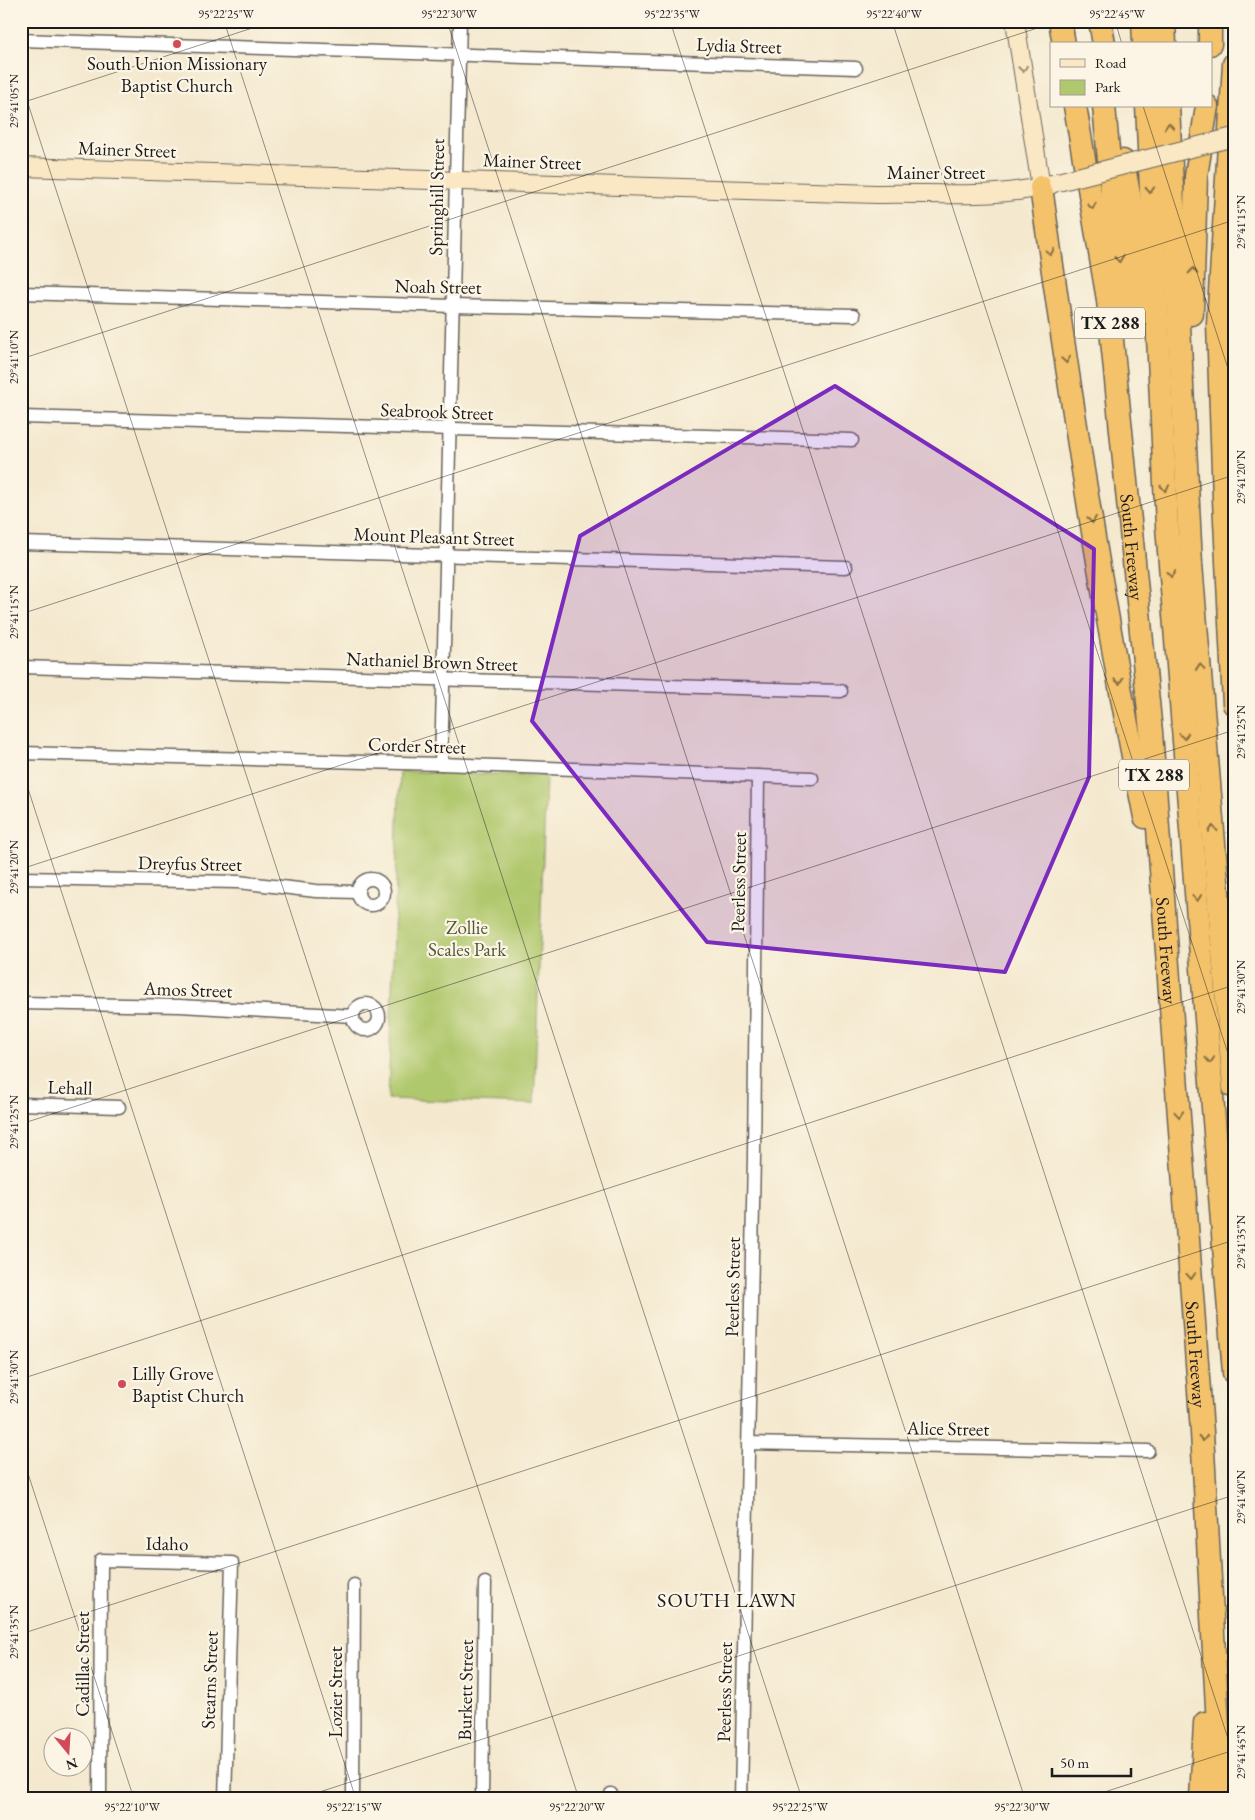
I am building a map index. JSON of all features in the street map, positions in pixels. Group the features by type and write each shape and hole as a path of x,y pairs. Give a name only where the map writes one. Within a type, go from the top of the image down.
{"highway":[{"path":"1060,21 1064,42"},
{"path":"1099,21 1099,42"},
{"path":"1099,21 1104,42"},
{"path":"1143,21 1144,42"},
{"path":"1164,21 1165,42"},
{"path":"1210,21 1210,42"},
{"path":"1218,324 1234,64"},
{"name":"South Freeway","path":"1075,108 1108,300 1150,723 1202,1432 1222,1799"},
{"path":"1104,108 1121,280 1130,406 1133,542"},
{"path":"1114,108 1131,206 1147,363 1161,409"},
{"path":"1146,108 1167,526 1234,1373"},
{"path":"1168,108 1192,564 1234,1087"},
{"path":"1208,108 1234,704"},
{"path":"1192,564 1198,530 1191,389 1194,216 1196,176 1208,108"},
{"path":"1050,184 1062,335 1126,722 1164,908"},
{"path":"1202,1799 1210,1574"}],"street":[{"name":"Springhill Street","path":"441,764 460,21"},
{"path":"1015,21 1050,184"},
{"name":"Lydia Street","path":"21,40 856,68"},
{"name":"Mainer Street","path":"21,167 948,195 1008,193 1234,137"},
{"name":"Noah Street","path":"21,293 452,306 854,315"},
{"name":"Seabrook Street","path":"21,417 852,440"},
{"name":"Mount Pleasant Street","path":"21,543 846,567"},
{"name":"Nathaniel Brown Street","path":"21,667 841,691"},
{"name":"Corder Street","path":"21,753 441,764 812,778"},
{"name":"Peerless Street","path":"741,1799 754,1156 758,776"},
{"name":"Dreyfus Street","path":"21,878 238,882 316,891 358,892"},
{"name":"Amos Street","path":"21,1003 180,1006 353,1016"},
{"name":"Lehall","path":"21,1104 118,1107"},
{"name":"Alice Street","path":"748,1443 1148,1451"},
{"name":"Idaho","path":"101,1560 232,1563"},
{"name":"Cadillac Street","path":"100,1799 101,1560"},
{"name":"Stearns Street","path":"225,1799 232,1563"},
{"name":"Burkett Street","path":"482,1799 485,1583"},
{"name":"Lozier Street","path":"353,1799 354,1585"}],"highlighted area":[{"path":"835,386 1094,549 1089,777 1005,972 707,942 532,721 580,536"}],"green space":[{"name":"Zollie Scales Park","path":"400,771 546,776 534,1104 388,1099"}],"place":[{"name":"South Union Missionary Baptist Church","path":"177,44"},
{"name":"Lilly Grove Baptist Church","path":"122,1384"}],"district":[{"name":"SOUTH LAWN","path":"727,1600"}]}
